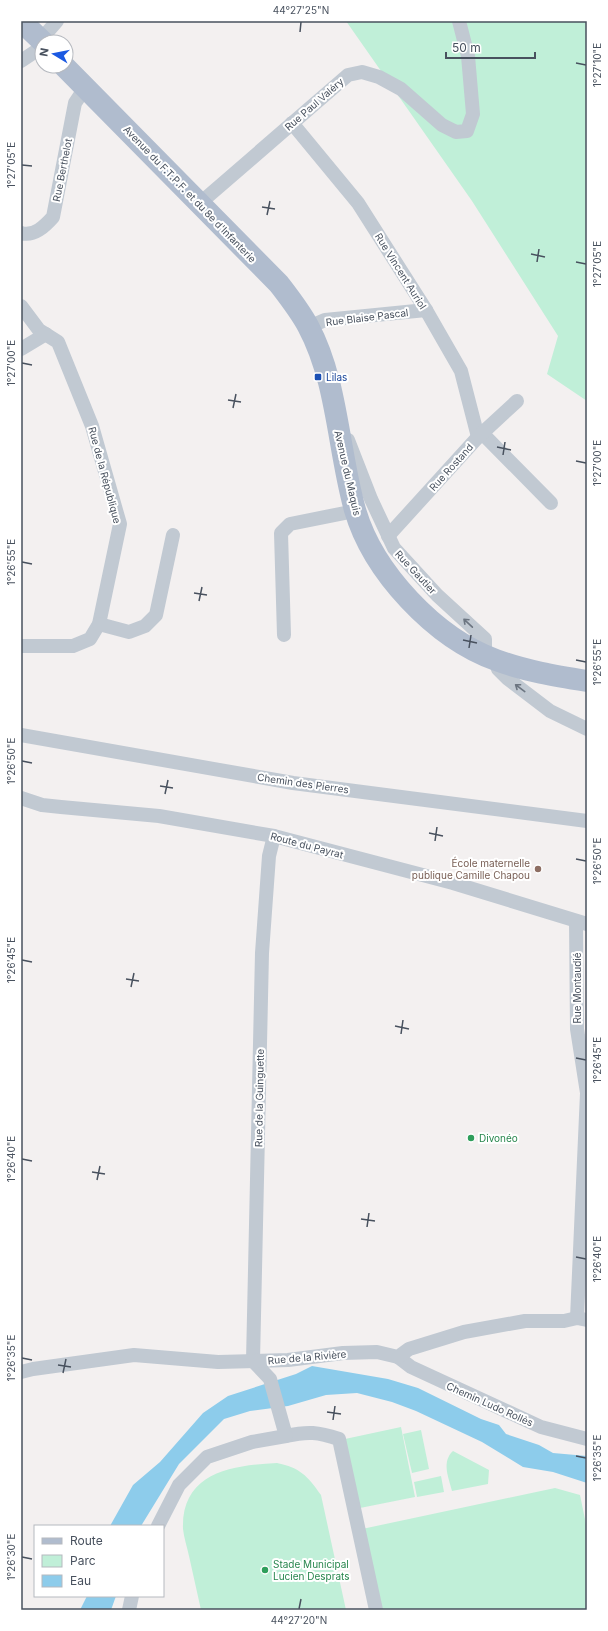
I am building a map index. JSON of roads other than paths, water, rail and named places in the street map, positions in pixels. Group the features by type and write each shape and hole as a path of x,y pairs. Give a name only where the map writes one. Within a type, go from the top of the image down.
{"main road":[{"path":"21,21 34,34"},
{"name":"Avenue du F.T.P.F. et du 8e d'Infanterie","path":"72,74 279,284 309,327"},
{"name":"Avenue du Maquis","path":"309,327 326,372 355,511 372,550 407,598 426,616 456,640 490,657 541,673 587,681"}],"street":[{"path":"46,34 57,21"},
{"name":"Rue Paul Valéry","path":"199,204 348,75 362,72 379,77 401,90 442,125 456,132 467,131 473,114 468,56 459,21"},
{"path":"21,61 34,52"},
{"name":"Rue Berthelot","path":"21,234 42,229 53,217 75,103 85,88"},
{"name":"Rue Vincent Auriol","path":"292,123 358,203 426,310 461,371 480,435"},
{"name":"Rue de la République","path":"21,306 39,330 58,342 92,426 120,524 100,624 90,639 73,646 21,646"},
{"name":"Rue Blaise Pascal","path":"309,327 325,320 426,310"},
{"path":"21,350 46,334"},
{"name":"Rue Rostand","path":"388,536 480,435 517,401"},
{"path":"480,435 552,502"},
{"name":"Rue Gautier","path":"340,440 347,438 371,499 394,548 437,595 485,639 490,657"},
{"path":"284,635 281,533 290,524 355,511"},
{"path":"100,624 129,632 145,626 156,615 173,535"},
{"path":"490,657 498,669 508,679 550,711 587,729"},
{"name":"Chemin des Pierres","path":"21,735 293,783 587,821"},
{"name":"Route du Payrat","path":"21,798 42,804 61,807 159,816 274,836 453,883 582,923"},
{"name":"Rue de la Guinguette","path":"253,1361 262,953 269,856 274,836"},
{"name":"Rue Montaudié","path":"582,923 577,1029 587,1093 582,1319"},
{"path":"398,1357 409,1349 464,1332 525,1321 564,1321 582,1319"},
{"name":"Rue de la Rivière","path":"21,1372 134,1355 218,1362 288,1360 343,1353 378,1352 398,1357"},
{"name":"Chemin Ludo Rollès","path":"398,1357 411,1367 540,1427 587,1440"},
{"path":"253,1361 270,1379 286,1436"},
{"path":"159,1525 179,1485 207,1457 252,1442 304,1432 319,1432 339,1439 376,1610"},
{"path":"129,1610 132,1597"}],"water":[{"path":"312,1366 388,1379 418,1388 481,1419 499,1425 506,1434 539,1445 553,1453 587,1456 587,1483 553,1472 523,1467 482,1442 416,1411 392,1402 357,1393 326,1395 288,1406 250,1411 224,1419 179,1464 142,1525 111,1525 133,1485 160,1462 203,1413 228,1396 296,1374"},
{"path":"86,1597 116,1597 111,1610 80,1610"}],"place":[{"name":"Lilas","path":"318,377"},
{"name":"École maternelle publique Camille Chapou","path":"538,869"},
{"name":"Divonéo","path":"471,1138"},
{"name":"Stade Municipal Lucien Desprats","path":"265,1570"}]}
